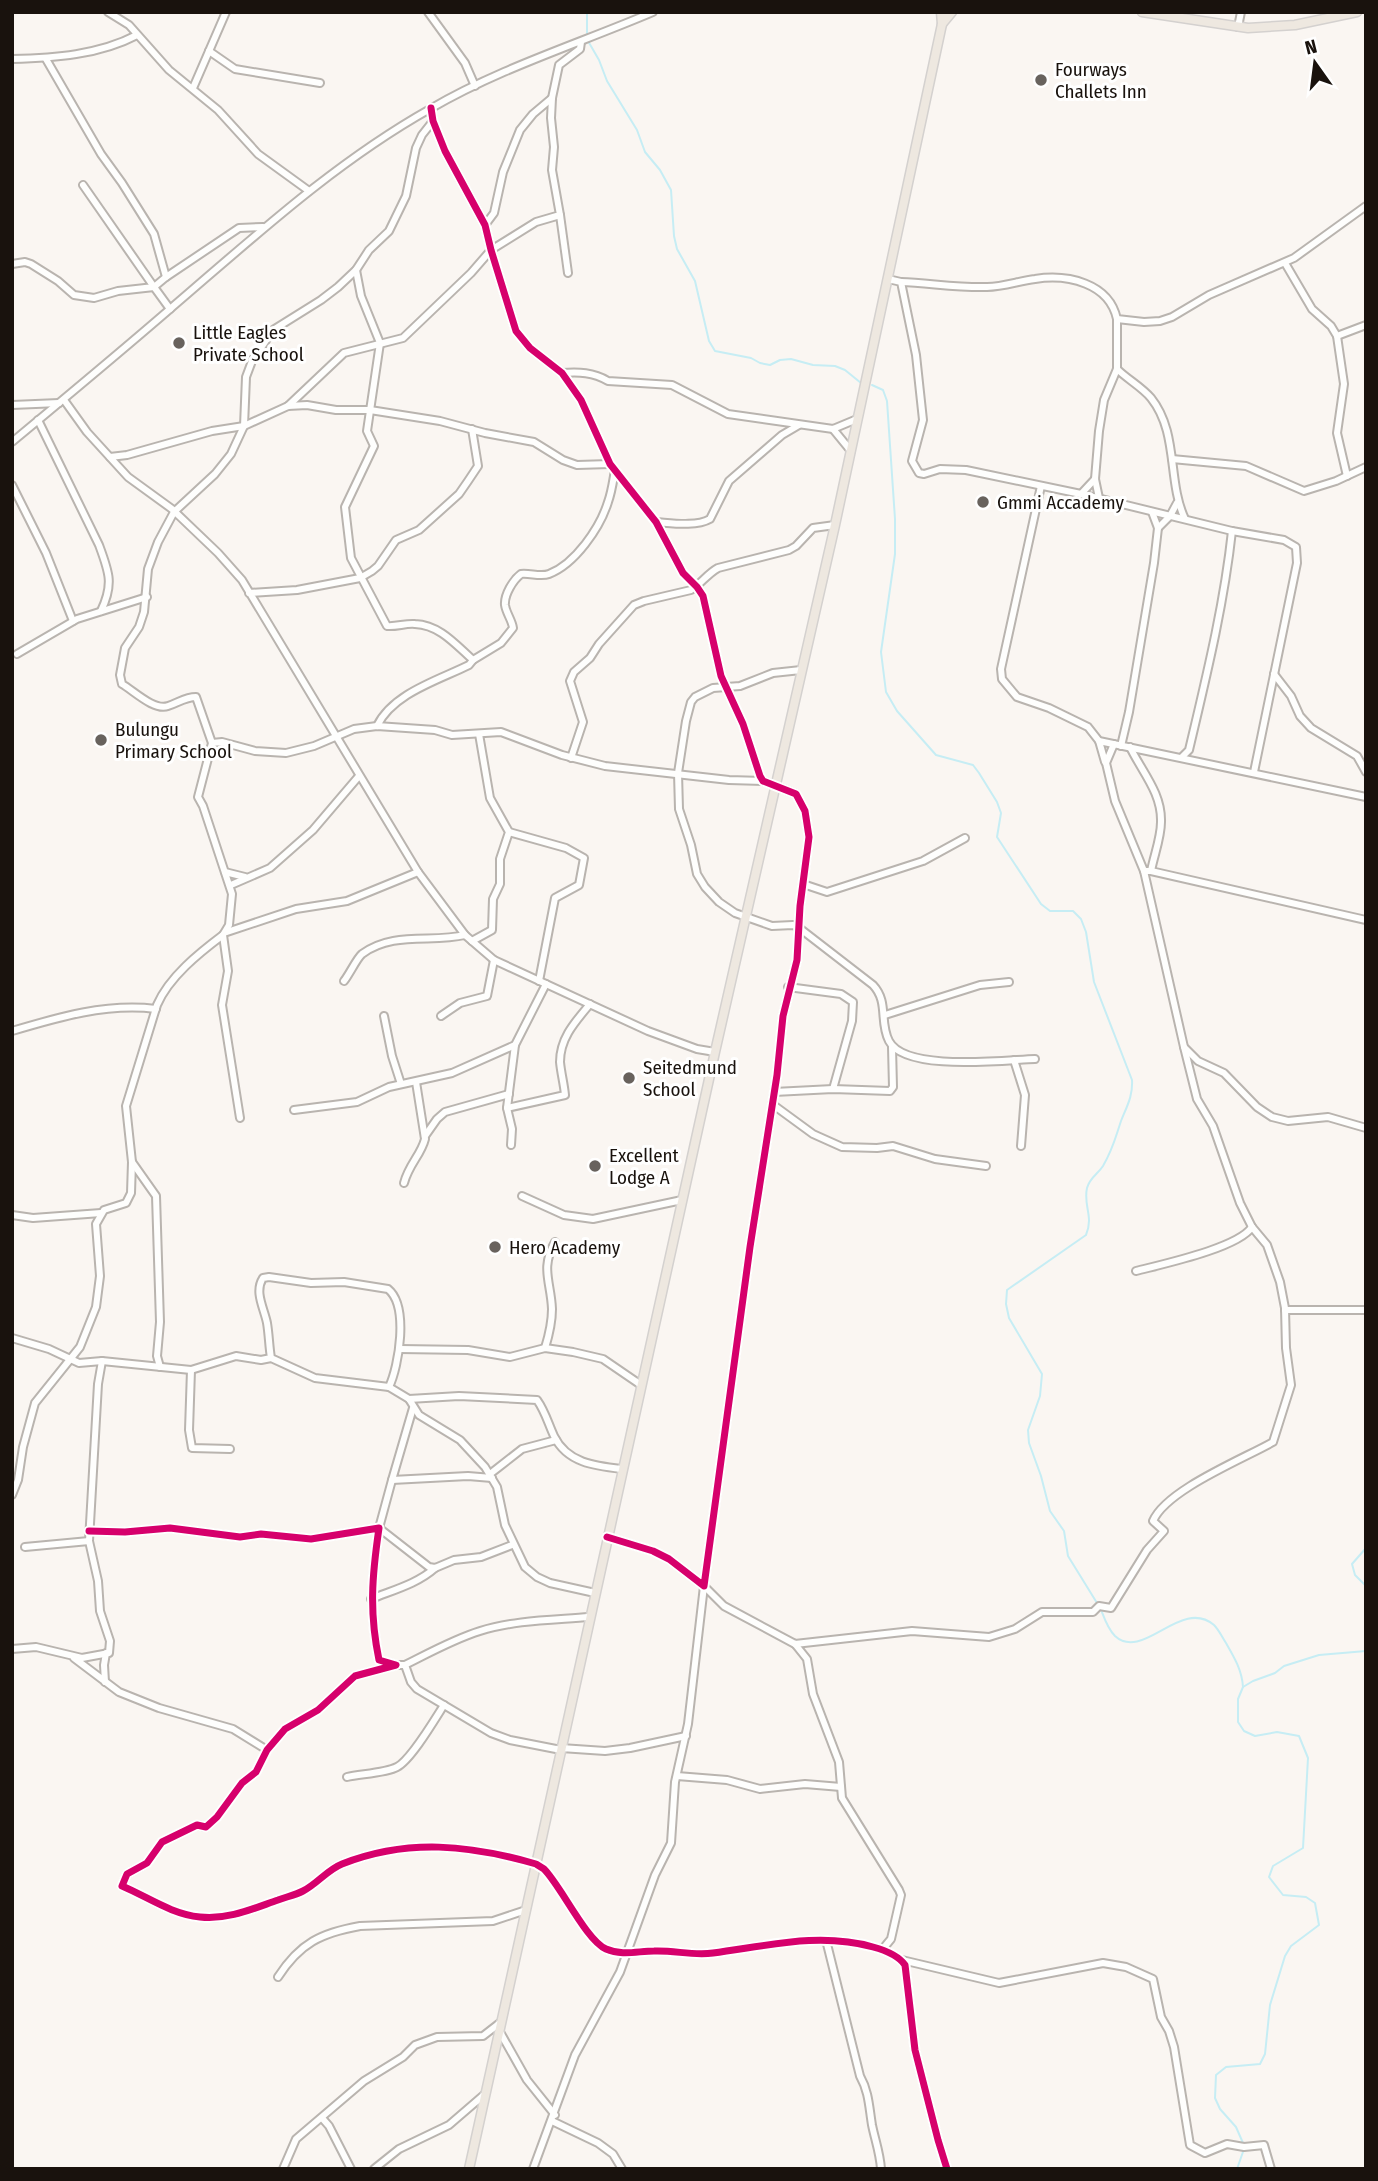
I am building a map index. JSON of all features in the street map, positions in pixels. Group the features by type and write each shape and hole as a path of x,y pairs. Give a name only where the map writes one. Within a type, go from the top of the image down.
{"main road":[{"path":"469,2169 589,1617 835,525 942,24 941,12"},
{"path":"942,24 952,12"},
{"path":"1142,12 1238,27 1295,25 1357,12"}],"street":[{"path":"108,12 130,25 169,70 218,110 258,154 309,191"},
{"path":"193,88 226,12"},
{"path":"428,12 465,63 475,86"},
{"path":"12,442 263,228 376,142 431,108 475,86 535,58 653,12"},
{"path":"1238,27 1241,12"},
{"path":"12,59 46,59 104,48 137,35"},
{"path":"568,273 552,170 552,98 559,65 580,48 583,41"},
{"path":"209,51 235,69 320,83"},
{"path":"46,59 101,155 154,234 166,277"},
{"path":"485,225 494,213 503,172 520,130 533,114 552,98"},
{"path":"431,108 444,151 485,225 516,331 530,348 562,373 581,400 612,467 656,522 683,573 697,587 706,607 726,689 743,724 763,781"},
{"path":"240,1118 223,1010 228,971 225,933 231,915 231,885 204,806 198,797 212,743 196,697 164,707 148,703 121,682 125,648 139,627 147,597 148,569 158,542 174,512 225,464 244,426 246,377 251,361 276,328 321,300 356,270 366,253 386,235 402,207 415,148 433,121"},
{"path":"83,185 170,309"},
{"path":"1117,319 1160,321 1172,317 1209,295 1285,263 1312,247 1366,206"},
{"path":"110,457 212,431 244,426 288,406 344,353 403,338 471,273 491,250 536,222 560,215"},
{"path":"12,264 31,264 74,295 94,298 118,290 154,287 239,228 263,228"},
{"path":"1285,263 1312,309 1331,326 1337,336 1344,384 1337,433 1347,476"},
{"path":"356,270 361,296 380,343 367,431 373,446 345,504 348,549 360,578 387,626 427,625 442,632 473,660"},
{"path":"888,279 987,287 1035,279 1068,279 1100,290 1114,306 1117,319 1117,369 1104,400 1095,479 1099,498"},
{"path":"901,282 916,355 923,420 912,461 916,470 924,474 940,469 966,470 1099,498 1232,531 1284,540 1296,547 1297,563 1254,772"},
{"path":"1337,336 1366,325"},
{"path":"1117,369 1152,399 1171,442 1177,503 1185,519"},
{"path":"562,373 581,371 608,381 667,383 695,395 724,413 832,429 857,419"},
{"path":"12,405 61,401"},
{"path":"61,401 110,457 143,489 174,512 218,553 249,593 418,872 472,942 494,960 546,985 648,1031 696,1049 715,1052"},
{"path":"288,406 307,405 337,411 370,410 440,421 534,442 563,460 577,465 612,467"},
{"path":"38,420 107,566 109,590 101,611"},
{"path":"656,522 704,523 710,519 729,481 782,435 801,424"},
{"path":"249,593 297,590 360,578 379,566 396,540 419,530 459,494 468,481 478,466 472,429"},
{"path":"832,429 850,451"},
{"path":"1172,459 1246,466 1287,481 1298,490 1304,491 1366,467"},
{"path":"377,726 382,717 413,690 469,665 501,643 513,628 505,607 515,579 521,574 546,575 570,560 598,525 607,505 612,467"},
{"path":"1081,494 1095,479"},
{"path":"12,485 46,553 73,621"},
{"path":"795,1644 912,1631 989,1637 1015,1629 1042,1612 1093,1612 1099,1606 1111,1608 1147,1550 1164,1531 1153,1521 1157,1511 1198,1480 1275,1439 1291,1385 1285,1310 1272,1255 1252,1227 1240,1203 1213,1126 1197,1100 1147,871 1115,801 1099,741 1088,727 1049,708 1020,699 1002,679 1002,663 1041,486"},
{"path":"1158,528 1170,516 1177,503"},
{"path":"1106,763 1117,745 1129,712 1158,528 1152,512"},
{"path":"571,758 583,722 570,681 574,672 590,658 634,605 697,587 710,572 718,568 789,550 813,528 835,525"},
{"path":"1182,757 1189,750 1222,599 1232,531"},
{"path":"17,654 73,621 147,597"},
{"path":"801,670 783,671 726,689 713,688 691,702 678,773 679,809 698,874 705,887 734,913 772,926 793,925 873,985 882,998 887,1039 892,1047 912,1057 950,1062 1035,1059"},
{"path":"1274,674 1292,696 1300,716 1320,734 1357,756 1366,772"},
{"path":"212,743 222,742 255,751 286,753 338,737 354,729 377,726 435,730 452,735 508,733 571,758 605,766 729,780 763,781 796,794 804,811 809,837 798,928 797,960 788,987 783,1016 750,1247 704,1586 700,1637 686,1736 677,1776 671,1843 655,1875 627,1953 606,2001 588,2028 575,2055 533,2169"},
{"path":"480,734 490,798 509,832 566,848 584,858 579,885 555,898 539,981"},
{"path":"1099,741 1366,797"},
{"path":"1130,747 1155,790 1161,814 1160,830 1147,871"},
{"path":"1189,750 1195,760"},
{"path":"231,885 270,868 313,830 359,776"},
{"path":"472,942 492,930 493,899 500,884 500,859 509,832"},
{"path":"803,884 827,892 923,861 965,838"},
{"path":"1147,871 1366,920"},
{"path":"225,872 245,877"},
{"path":"12,1215 33,1218 101,1213 129,1200 132,1162 126,1106 156,1009 164,992 194,959 225,933 296,909 347,901 418,872"},
{"path":"344,981 362,954 394,941 465,935"},
{"path":"441,1016 460,1003 487,996 494,960"},
{"path":"884,1015 980,985 1009,982"},
{"path":"511,1145 512,1129 507,1108 515,1045 546,985"},
{"path":"788,987 841,994 853,1002 852,1021 832,1089"},
{"path":"507,1108 565,1095 560,1060 563,1044 568,1031 590,1004"},
{"path":"12,1031 60,1017 117,1007 156,1009"},
{"path":"384,1016 401,1084"},
{"path":"294,1110 356,1101 380,1090 452,1073 515,1045"},
{"path":"1184,1046 1198,1061 1224,1073 1257,1107 1272,1117 1289,1121 1328,1117 1366,1128"},
{"path":"774,1092 892,1090 892,1047"},
{"path":"1014,1060 1025,1095 1021,1146"},
{"path":"404,1183 411,1163 425,1144 416,1082"},
{"path":"425,1136 445,1112 509,1094"},
{"path":"772,1104 813,1134 842,1147 894,1146 934,1159 986,1166"},
{"path":"132,1162 156,1196 159,1367"},
{"path":"522,1196 564,1215 593,1219 682,1200"},
{"path":"12,1495 18,1480 23,1447 35,1403 82,1343 96,1307 100,1276 96,1228 101,1213"},
{"path":"1136,1271 1208,1251 1245,1235 1252,1227"},
{"path":"545,1348 552,1308 546,1270 548,1255 555,1242"},
{"path":"271,1358 267,1324 259,1293 263,1278 311,1283 340,1281 388,1289 393,1293 398,1307 400,1349 389,1387"},
{"path":"1285,1310 1366,1310"},
{"path":"12,1338 49,1349 79,1363 102,1361 191,1370 236,1356 261,1360 271,1358 315,1378 389,1387 408,1399 412,1408 434,1425 460,1440 491,1476 497,1487 512,1545 525,1567 550,1583 595,1593"},
{"path":"400,1349 451,1349 510,1357 545,1348 604,1359 641,1385"},
{"path":"12,1649 36,1647 74,1658 109,1653 110,1641 100,1611 98,1581 89,1541 98,1384 102,1361"},
{"path":"191,1370 189,1430 192,1448 230,1449"},
{"path":"408,1399 459,1396 537,1400 544,1409 556,1440 574,1459 591,1465 622,1469"},
{"path":"396,1665 379,1660 373,1634 370,1599 379,1528 412,1408"},
{"path":"392,1480 491,1476 522,1449 556,1440"},
{"path":"89,1531 125,1532 170,1528 240,1537 261,1534 311,1539 379,1528 423,1563 435,1568"},
{"path":"607,1537 653,1551 669,1559 704,1586 724,1606 795,1644 807,1659 813,1694 839,1762 842,1798 900,1890 891,1939 882,1950"},
{"path":"25,1547 89,1541"},
{"path":"370,1599 410,1585 435,1568 454,1560 481,1557 512,1545"},
{"path":"589,1617 480,1630 405,1665 355,1675 318,1710 285,1729 267,1750 256,1772 242,1783 206,1828 197,1825 166,1839 147,1863 127,1874 122,1886 181,1914 217,1917 244,1912 302,1892 342,1864 407,1848 438,1845 469,1848 536,1864 548,1874 568,1905 602,1947 627,1953 657,1950 689,1954 712,1953 782,1941 826,1940 862,1944 901,1959 999,1983 1103,1963 1126,1967 1153,1979 1161,2017 1174,2047 1190,2145 1205,2153 1227,2144 1244,2147 1265,2145 1271,2169"},
{"path":"105,1683 106,1653"},
{"path":"74,1658 105,1683 139,1701 233,1729 267,1750"},
{"path":"405,1665 413,1686 491,1733 510,1740 561,1749 605,1751 644,1746 686,1736"},
{"path":"347,1777 389,1770 402,1764 425,1737 444,1705"},
{"path":"677,1776 727,1780 760,1788 805,1783 841,1787"},
{"path":"278,1977 297,1952 310,1941 340,1929 494,1921 526,1910"},
{"path":"826,1940 860,2076 870,2102 881,2169"},
{"path":"901,1959 906,1972 915,2050 947,2169"},
{"path":"283,2169 296,2139 364,2081 403,2057 415,2045 437,2037 483,2036 500,2027 527,2080 553,2118 613,2154 622,2169"},
{"path":"374,2169 399,2149 449,2126 486,2093"},
{"path":"323,2118 351,2169"}],"waterway":[{"path":"587,12 587,36"},
{"path":"588,41 607,81 637,130 645,152 660,170 671,190 677,249 695,281 709,341 715,351 770,365 791,359 813,365 835,366 845,370 861,383"},
{"path":"872,385 883,390 887,401 895,519 895,554 881,652 886,692 897,711 936,755 973,765 979,773 1001,813 997,837 1041,904 1050,911 1073,911 1081,919 1086,932 1094,982 1132,1080 1132,1091 1112,1149 1087,1188 1089,1222 1086,1235 1007,1290 1006,1304 1009,1318 1042,1374 1040,1396 1028,1430 1029,1443 1050,1511 1064,1531 1068,1556 1097,1603"},
{"path":"1366,674 1366,691"},
{"path":"1366,1548 1352,1564 1355,1575 1366,1586"},
{"path":"1100,1607 1112,1633 1126,1642 1150,1637 1189,1619 1201,1618 1214,1625 1237,1664 1243,1687"},
{"path":"1243,2143 1236,2127 1220,2109 1215,2098 1216,2075 1226,2067 1260,2064 1265,2054 1270,2005 1285,1956 1291,1946 1319,1925 1315,1903 1306,1897 1283,1895 1269,1877 1273,1866 1303,1848 1308,1758 1299,1736 1277,1732 1255,1736 1244,1731 1238,1722 1238,1699 1243,1687 1275,1673 1284,1666 1319,1655 1366,1651"},
{"path":"1237,2169 1244,2149"}],"cycle path":[{"path":"431,108 433,121 445,151 485,225 516,331 530,348 562,373 581,400 610,464 656,522 683,573 703,596 721,676 743,724 760,776 763,781 796,794 805,811 809,837 800,906 797,960 783,1016 777,1075 750,1247 704,1586 669,1559 653,1551 607,1537"},
{"path":"89,1531 125,1532 170,1528 240,1537 261,1534 311,1539 379,1528 373,1594 376,1643 379,1660 396,1665 355,1676 318,1710 285,1729 267,1750 256,1772 242,1783 217,1817 206,1827 197,1825 162,1842 147,1863 127,1874 122,1886 179,1912 200,1917 220,1917 300,1892 342,1864 367,1856 415,1848 463,1849 511,1857 544,1869 590,1935 598,1944 612,1951 706,1954 813,1940 853,1943 882,1950 905,1965 915,2050 947,2169"}],"place":[{"name":"Fourways Challets Inn","path":"1041,80"},
{"name":"Little Eagles Private School","path":"179,343"},
{"name":"Gmmi Accademy","path":"983,502"},
{"name":"Bulungu Primary School","path":"101,740"},
{"name":"Seitedmund School","path":"629,1078"},
{"name":"Excellent Lodge A","path":"595,1166"},
{"name":"Hero Academy","path":"495,1247"}]}
